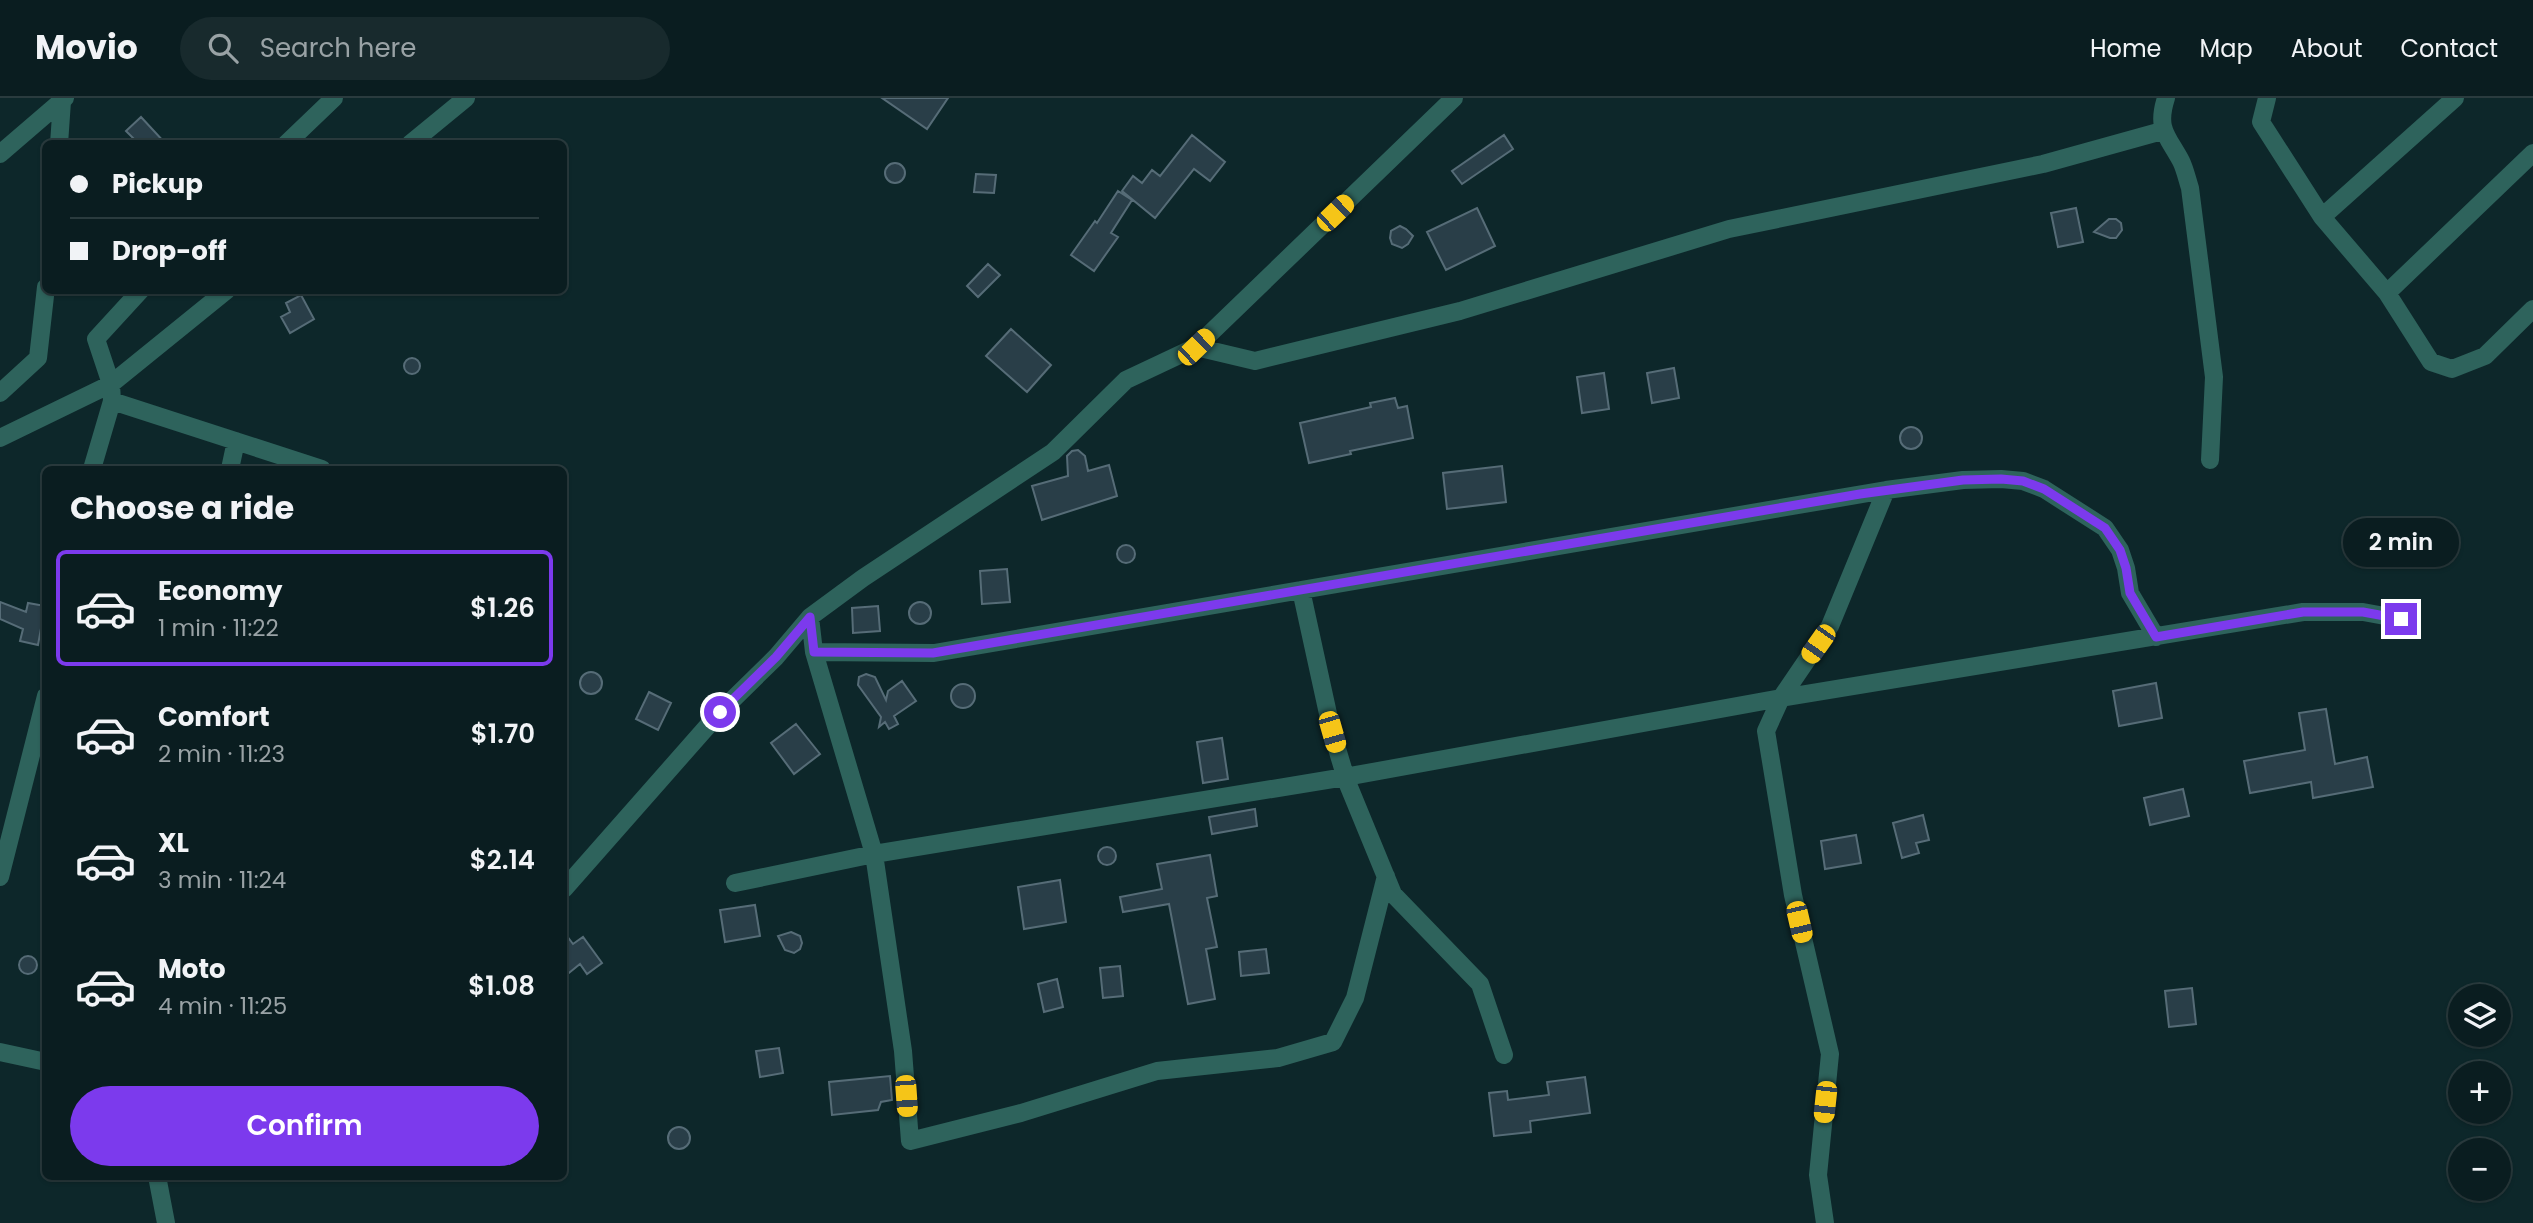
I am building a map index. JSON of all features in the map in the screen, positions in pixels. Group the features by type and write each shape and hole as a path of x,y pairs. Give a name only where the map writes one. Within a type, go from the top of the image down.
{"street":[{"path":"290,140 334,98"},
{"path":"415,140 466,98"},
{"path":"567,886 720,712 776,657 810,617 863,578 1053,452 1126,380 1196,347 1454,98"},
{"path":"2166,98 2162,131 2182,163 2190,188 2214,377 2210,460"},
{"path":"2267,98 2260,122 2322,217 2387,293 2431,362 2452,369 2486,356 2533,309"},
{"path":"2322,217 2455,98"},
{"path":"59,140 64,99"},
{"path":"0,154 64,99"},
{"path":"1196,347 1255,361 1460,311 1729,229 2043,164 2162,131"},
{"path":"2387,293 2533,153"},
{"path":"0,393 38,358 45,294"},
{"path":"93,466 112,392 96,339 137,294"},
{"path":"0,438 112,392 222,294"},
{"path":"112,392 236,441 313,466"},
{"path":"231,466 236,441"},
{"path":"814,652 933,653 1886,490 1963,480 2001,479 2023,481 2044,489 2105,528 2120,550 2130,593 2156,637"},
{"path":"1825,1223 1818,1175 1830,1054 1793,895 1766,731 1781,698 1830,626 1886,490"},
{"path":"1301,590 1332,732 1345,777 1393,894 1480,984 1504,1055"},
{"path":"735,883 874,854 1345,777 1781,698 2303,612 2363,612 2401,619"},
{"path":"810,617 814,652 874,854 903,1051 909,1141 1021,1113 1157,1071 1278,1058 1333,1042 1355,999 1386,876"},
{"path":"0,877 42,712"},
{"path":"0,1052 42,1061"},
{"path":"158,1180 166,1223"}],"building":[{"path":"882,98 948,98 927,129"},
{"path":"141,117 162,140 135,140 126,131"},
{"path":"1192,135 1225,162 1210,181 1194,169 1155,218 1122,191 1133,176 1142,183 1152,170 1160,176"},
{"path":"1504,135 1513,149 1462,184 1452,171"},
{"path":"895,163 902,166 905,173 902,180 895,183 888,180 885,173 888,166"},
{"path":"976,174 996,175 994,193 974,192"},
{"path":"1118,191 1132,200 1111,233 1118,237 1094,271 1071,255"},
{"path":"1477,208 1495,246 1446,270 1427,232"},
{"path":"2076,208 2083,242 2058,247 2051,213"},
{"path":"2109,219 2116,219 2121,223 2122,230 2116,238 2094,232"},
{"path":"1400,226 1413,236 1402,248 1392,244 1390,238 1391,231"},
{"path":"988,264 1000,275 978,297 967,286"},
{"path":"301,295 314,319 290,333 281,317 290,312 286,303"},
{"path":"1011,329 1051,365 1027,392 986,356"},
{"path":"409,358 415,358 420,366 418,372 409,374 404,369 404,363"},
{"path":"1674,368 1679,398 1652,403 1647,373"},
{"path":"1604,373 1609,409 1582,413 1577,377"},
{"path":"1395,398 1398,408 1407,406 1413,438 1309,463 1300,423 1371,407 1370,403"},
{"path":"1911,427 1919,430 1922,438 1919,446 1911,449 1903,446 1900,438 1903,430"},
{"path":"1078,450 1085,456 1088,471 1109,465 1117,496 1042,520 1032,486 1068,476 1067,456"},
{"path":"1502,466 1506,502 1447,509 1443,473"},
{"path":"1122,545 1130,545 1135,554 1133,561 1122,563 1117,558 1117,550"},
{"path":"1007,569 1010,602 982,604 980,571"},
{"path":"0,602 26,612 28,603 42,605 38,645 20,641 23,629 0,619"},
{"path":"920,602 928,605 931,613 928,621 920,624 912,621 909,613 912,605"},
{"path":"878,606 880,631 853,633 852,608"},
{"path":"591,672 599,675 602,683 599,691 591,694 583,691 580,683 583,675"},
{"path":"866,674 875,677 886,700 888,691 902,681 916,701 894,716 898,724 889,729 885,722 879,727 881,717 858,685 859,677"},
{"path":"2156,683 2162,718 2119,726 2113,691"},
{"path":"963,684 972,687 975,696 972,705 963,708 954,705 951,696 954,687"},
{"path":"649,692 671,703 658,730 636,719"},
{"path":"2326,709 2335,764 2367,757 2373,787 2313,798 2311,782 2250,793 2244,761 2305,750 2299,713"},
{"path":"796,724 820,754 794,774 771,743"},
{"path":"1222,738 1228,779 1203,783 1197,742"},
{"path":"2183,789 2189,816 2150,825 2144,798"},
{"path":"1255,809 1257,826 1212,834 1209,817"},
{"path":"1923,815 1929,840 1916,843 1919,853 1902,858 1893,823"},
{"path":"1856,835 1861,863 1825,869 1821,841"},
{"path":"1107,847 1113,850 1116,856 1113,862 1107,865 1101,862 1098,856 1101,850"},
{"path":"1210,855 1217,896 1207,898 1217,947 1206,949 1215,999 1188,1004 1169,904 1123,912 1120,897 1162,889 1157,864"},
{"path":"1060,880 1066,922 1024,929 1018,887"},
{"path":"755,905 760,936 725,942 720,910"},
{"path":"791,932 800,936 802,943 800,949 794,953 785,950 778,936"},
{"path":"567,936 573,944 583,937 602,963 587,974 580,964 567,975"},
{"path":"1266,949 1269,973 1241,976 1239,952"},
{"path":"28,956 34,959 37,965 34,971 28,974 22,971 19,965 22,959"},
{"path":"1120,966 1123,996 1103,998 1100,968"},
{"path":"1057,979 1063,1007 1044,1012 1038,984"},
{"path":"2192,988 2196,1024 2169,1027 2165,991"},
{"path":"779,1048 783,1073 760,1077 756,1051"},
{"path":"890,1076 892,1100 881,1102 878,1110 832,1115 829,1082"},
{"path":"1585,1077 1590,1113 1530,1121 1531,1132 1494,1136 1489,1093 1507,1091 1508,1100 1549,1095 1547,1082"},
{"path":"679,1127 687,1130 690,1138 687,1146 679,1149 671,1146 668,1138 671,1130"}],"route":[{"path":"720,712 776,657 810,617 814,652 933,653 1860,494 1963,480 2023,481 2044,489 2105,528 2120,550 2130,593 2156,637 2303,612 2363,612 2401,619"}]}
